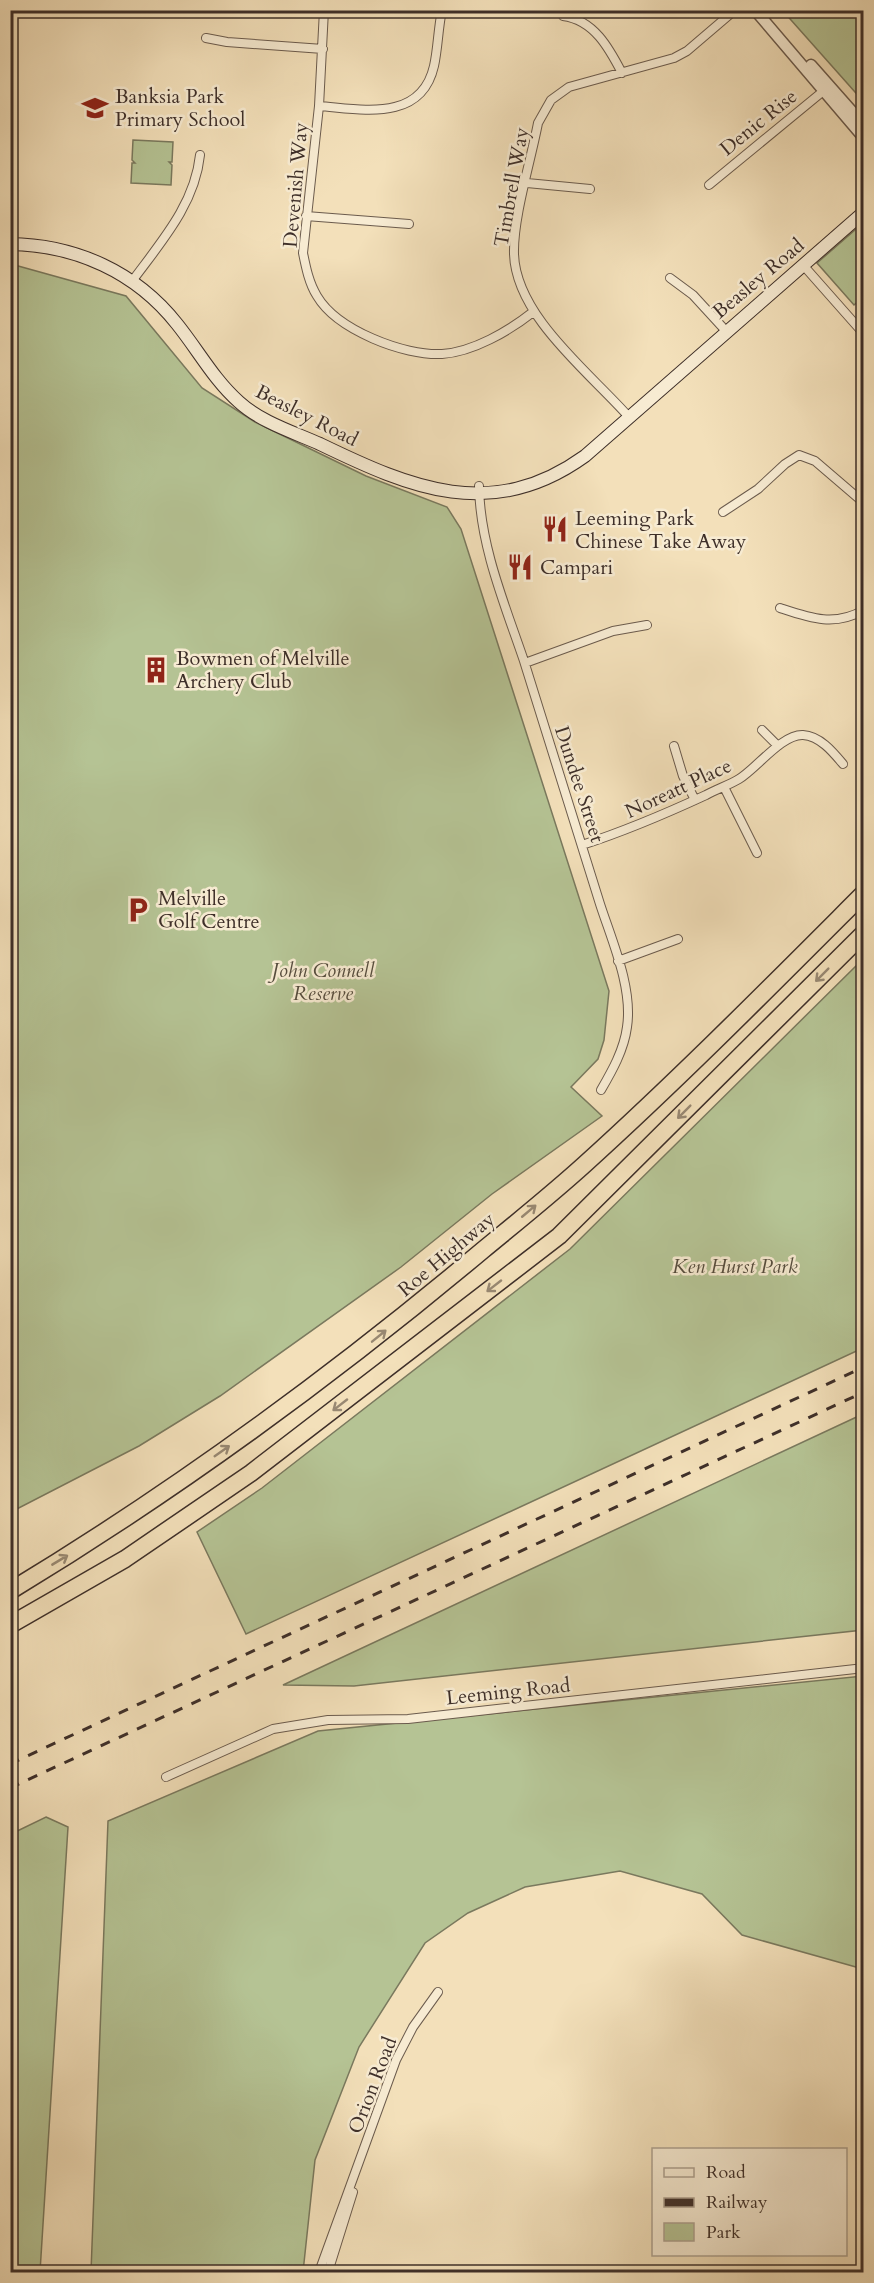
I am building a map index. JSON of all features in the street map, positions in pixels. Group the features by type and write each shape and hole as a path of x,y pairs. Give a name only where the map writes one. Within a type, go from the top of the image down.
{"highway":[{"name":"Roe Highway","path":"10,1591 114,1528 327,1377 380,1336 584,1165 772,985 864,893"},
{"path":"10,1625 125,1559 251,1473 559,1236 864,933"}],"main road":[{"name":"Beasley Road","path":"10,238 75,247 109,259 158,293 183,319 226,379 262,410 395,472 430,482 479,490 539,473 568,459 625,418 864,212"},
{"name":"Beasley Road","path":"10,244 74,253 135,278"}],"street":[{"name":"Devenish Way","path":"324,10 323,49 303,253 308,276 317,296 341,321 374,337 405,351 444,354 464,350 533,312"},
{"path":"318,106 375,110 393,109 407,103 428,82 434,67 442,10"},
{"name":"Timbrell Way","path":"625,418 533,312 519,284 514,253 538,123 550,100 569,87 663,63 680,54 735,10"},
{"path":"755,10 864,125"},
{"path":"764,10 864,138"},
{"path":"563,16 577,18 595,31 608,46 622,73"},
{"path":"206,38 226,42 323,49"},
{"name":"Denic Rise","path":"709,184 827,88"},
{"path":"135,278 184,208 195,185 200,155"},
{"path":"527,183 590,189"},
{"path":"306,216 409,224"},
{"path":"803,266 864,334"},
{"path":"670,278 693,295 726,331"},
{"path":"723,512 758,489 784,464 799,455 815,461 864,503"},
{"name":"Dundee Street","path":"479,490 485,535 618,961 627,1005 627,1027 613,1070 601,1090"},
{"path":"780,608 828,621 840,620 864,610"},
{"path":"525,663 614,631 647,625"},
{"path":"762,730 778,746"},
{"name":"Noreatt Place","path":"582,844 648,822 724,787 755,768 790,738 802,735 815,738 843,764"},
{"path":"674,746 683,776 695,800"},
{"path":"724,787 757,853"},
{"path":"618,961 678,939"},
{"name":"Leeming Road","path":"166,1778 273,1729 328,1720 408,1719 864,1668"},
{"name":"Orion Road","path":"319,2272 396,2060 413,2027 438,1992"},
{"name":"Orion Road","path":"328,2272 360,2162"}],"green space":[{"path":"783,11 863,11 863,101"},
{"path":"133,140 173,142 172,162 169,162 172,165 171,185 131,183 132,163 135,163 132,160"},
{"path":"863,223 863,297 854,305 817,263"},
{"name":"John Connell Reserve","path":"11,264 126,296 202,388 255,422 366,476 447,507 461,529 609,991 604,1040 598,1059 571,1087 602,1116 492,1194 401,1267 220,1396 139,1446 11,1512"},
{"name":"Ken Hurst Park","path":"863,959 863,1348 246,1634 197,1532 262,1488 570,1249"},
{"path":"863,1414 863,1630 354,1686 283,1685"},
{"path":"863,1676 863,1969 742,1935 702,1894 620,1871 525,1887 468,1913 425,1943 359,2047 315,2160 303,2272 91,2272 108,1821 318,1731"},
{"path":"46,1817 68,1827 40,2272 11,2272 11,1834"}],"railway":[{"path":"10,1764 864,1367"},
{"path":"10,1788 864,1392"}],"place":[{"name":"Banksia Park Primary School","path":"95,108"},
{"name":"Leeming Park Chinese Take Away","path":"555,529"},
{"name":"Campari","path":"520,567"},
{"name":"Bowmen of Melville Archery Club","path":"156,670"},
{"name":"Melville Golf Centre","path":"138,910"}]}
